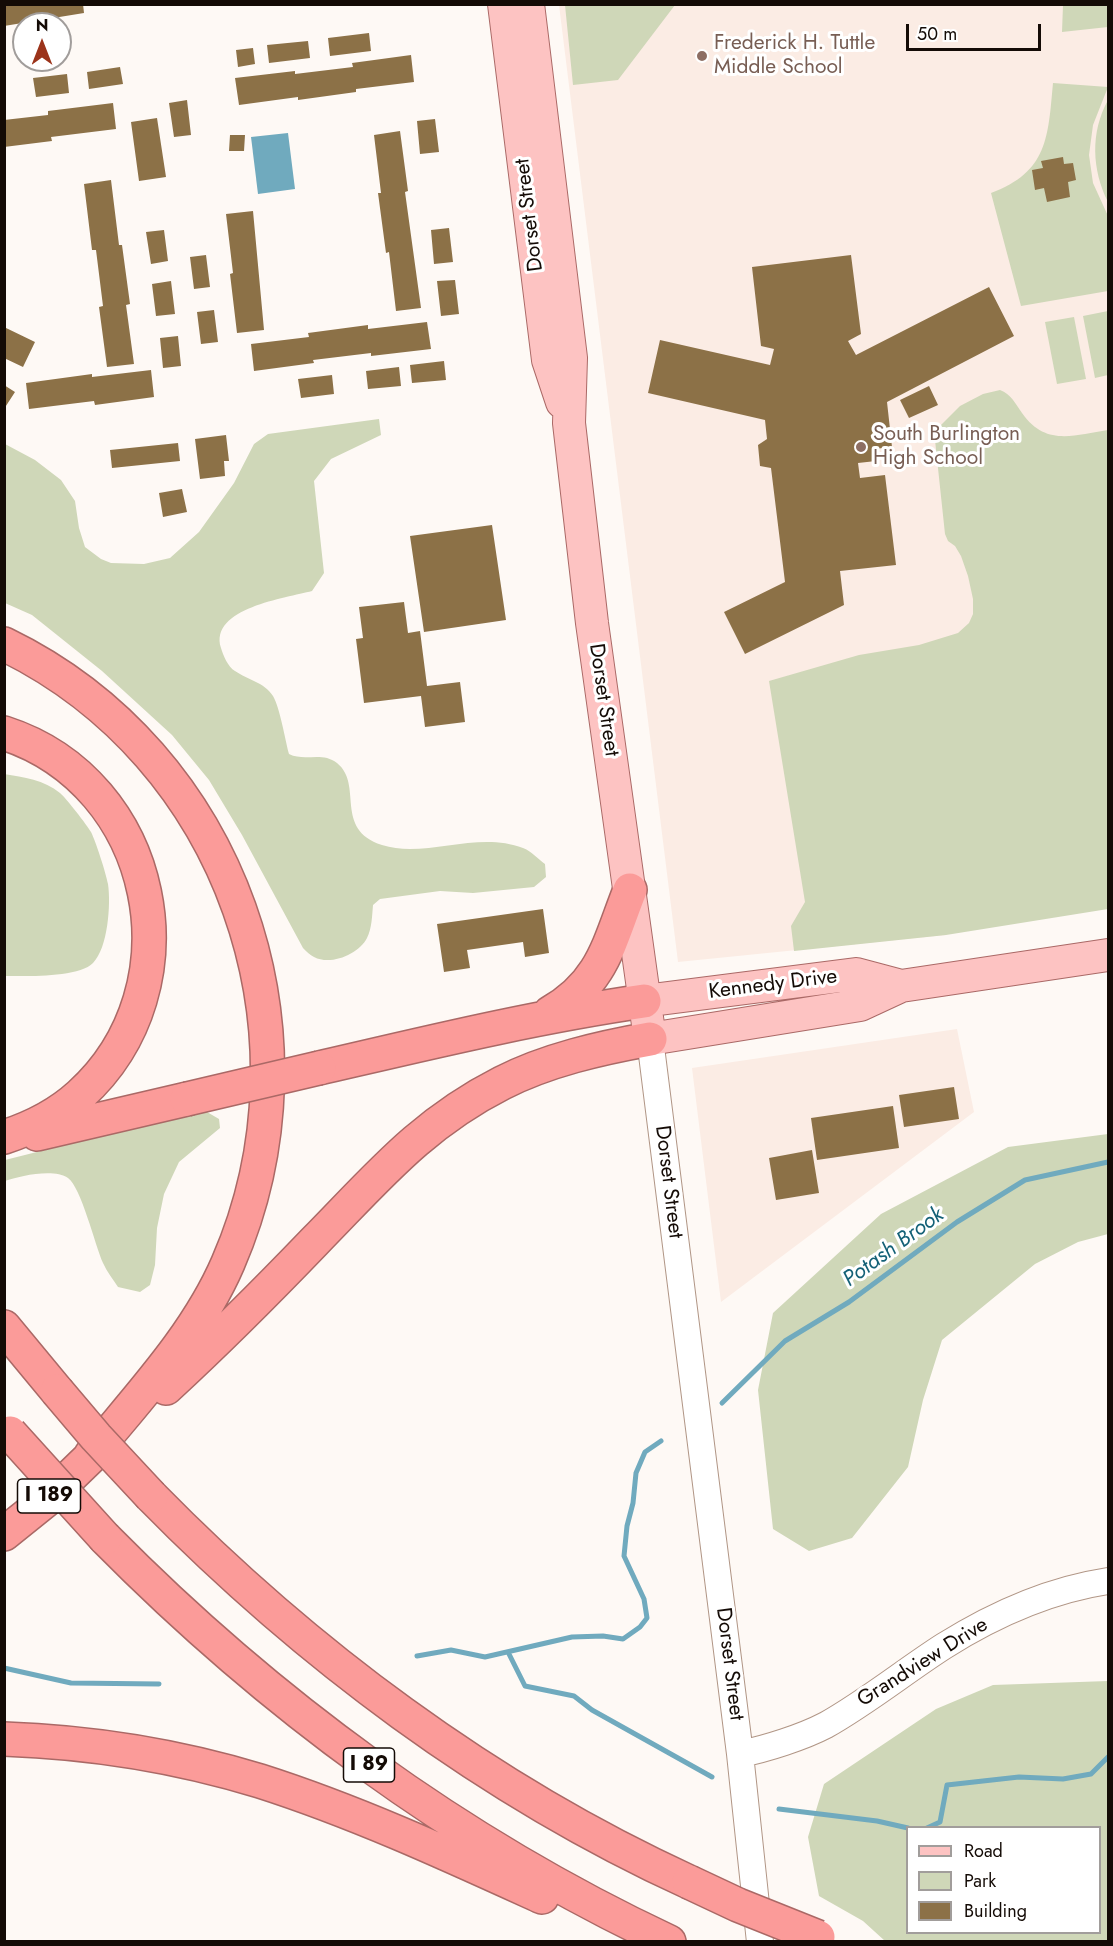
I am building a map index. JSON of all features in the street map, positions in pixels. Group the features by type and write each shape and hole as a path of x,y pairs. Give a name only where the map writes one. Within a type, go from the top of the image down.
{"highway":[{"path":"4,644 60,676 107,712 143,747 183,798 219,859 240,909 260,978 266,1020 268,1075 265,1126 255,1185 236,1244 217,1285 188,1332 91,1455"},
{"path":"4,733 33,744 64,763 92,788 114,817 132,848 143,881 149,931 148,963 135,1011 121,1043 102,1072 79,1096 53,1116 4,1139"},
{"path":"529,1022 558,1008 586,986 598,968 630,890"},
{"path":"4,1139 529,1022 644,1001"},
{"path":"91,1455 189,1367 316,1240 376,1176 435,1124 477,1097 518,1076 584,1054 650,1039"},
{"path":"4,1327 96,1437 151,1496 231,1574 279,1617 414,1721 484,1768 594,1834 738,1905 824,1939"},
{"name":"I 89","path":"7,1430 105,1538 149,1582 237,1661 361,1759 500,1851 595,1904 669,1941"},
{"name":"I 189","path":"4,1534 45,1500 91,1455"},
{"path":"4,1739 63,1743 129,1752 217,1769 258,1781 359,1817 590,1918 655,1941"}],"main road":[{"name":"Dorset Street","path":"504,4 548,360 569,423"},
{"name":"Dorset Street","path":"528,4 571,358 569,423 592,623 650,1039"},
{"name":"Kennedy Drive","path":"650,1039 860,1005 901,986 1108,955"},
{"name":"Kennedy Drive","path":"644,1001 856,974 901,986"}],"street":[{"name":"Dorset Street","path":"650,1039 740,1754 760,1941"},
{"name":"Grandview Drive","path":"740,1754 765,1749 825,1725 946,1645 1017,1606 1076,1586 1108,1581"}],"shaded area":[{"name":"South Burlington High School","path":"559,5 1108,5 1108,804 946,935 678,962"},
{"path":"957,1029 974,1112 721,1302 692,1068"}],"green space":[{"path":"565,4 675,5 618,80 573,85"},
{"path":"1063,5 1108,5 1108,27 1062,32"},
{"path":"1053,83 1108,87 1093,125 1089,155 1093,183 1108,216 1108,291 1021,306 991,193 1024,175 1042,150 1049,120"},
{"path":"1108,100 1108,202 1099,177 1095,151 1098,125"},
{"path":"1108,311 1108,375 1095,378 1083,316"},
{"path":"1074,317 1086,379 1057,384 1045,322"},
{"path":"1000,390 1010,396 1031,424 1051,435 1072,436 1108,430 1108,909 946,935 794,951 791,926 805,902 769,681 859,655 919,645 958,633 969,623 973,614 973,599 961,556 945,534 935,440 941,425 960,406 983,394"},
{"path":"379,419 381,435 331,459 314,481 324,573 312,591 252,607 238,614 226,623 220,634 222,651 232,669 260,684 273,696 289,754 331,759 345,772 349,783 353,818 358,829 367,838 382,845 416,849 470,843 505,843 532,853 545,864 546,877 534,887 473,893 440,891 380,899 373,905 370,930 363,944 344,957 328,960 313,956 303,948 242,835 209,780 172,735 102,671 32,615 5,603 5,444 35,460 61,480 75,501 79,528 85,547 101,559 111,563 144,564 170,558 199,532 234,483 254,444 268,434"},
{"path":"4,774 34,780 60,793 93,837 108,884 109,914 102,947 93,963 86,968 64,974 5,976"},
{"path":"207,1112 219,1119 220,1128 179,1162 164,1194 157,1228 155,1265 150,1285 140,1292 118,1287 108,1272 78,1193 68,1178 46,1173 5,1181 5,1160 191,1113"},
{"path":"1108,1134 1108,1234 1078,1242 1035,1264 942,1340 923,1400 908,1467 852,1538 809,1551 773,1529 758,1390 773,1313 881,1214 1008,1147"},
{"path":"1108,1681 1108,1941 885,1941 863,1921 819,1896 808,1837 824,1784 936,1709 993,1685"}],"water":[{"path":"288,133 295,189 258,194 251,137"}],"building":[{"path":"4,4 83,4 84,13 72,15 72,12 12,12 12,25 4,26"},
{"path":"369,33 371,51 330,56 328,38"},
{"path":"308,41 310,58 269,63 267,45"},
{"path":"253,48 255,64 238,67 236,50"},
{"path":"411,55 414,82 356,89 356,92 298,100 298,97 239,105 235,78 353,67 352,63"},
{"path":"120,67 123,84 89,89 87,72"},
{"path":"67,74 69,93 36,97 33,78"},
{"path":"187,100 191,135 174,137 169,103"},
{"path":"113,103 116,129 51,137 52,141 4,147 4,120 48,115 48,111"},
{"path":"157,118 166,177 139,181 131,122"},
{"path":"435,119 439,152 420,154 417,121"},
{"path":"400,131 408,191 405,192 421,308 396,311 389,252 386,253 378,193 381,193 374,135"},
{"path":"230,135 245,135 244,151 229,151"},
{"path":"1063,157 1064,164 1073,163 1076,180 1068,182 1070,197 1047,202 1044,188 1035,190 1032,170 1043,168 1041,161"},
{"path":"111,180 119,245 122,245 130,304 126,305 134,364 107,367 99,307 103,306 96,250 92,250 84,184"},
{"path":"253,211 264,330 237,333 226,214"},
{"path":"449,228 453,262 434,264 431,230"},
{"path":"164,230 168,261 151,264 146,232"},
{"path":"206,255 210,287 194,289 190,257"},
{"path":"851,255 861,334 848,341 856,355 989,287 1014,336 887,402 892,447 874,449 876,461 858,463 860,478 885,475 896,565 840,571 844,605 745,654 724,612 785,582 771,468 760,466 758,445 767,439 765,420 648,393 660,340 770,365 774,349 761,346 752,267"},
{"path":"455,280 459,314 441,316 437,281"},
{"path":"171,281 175,314 156,316 152,284"},
{"path":"214,310 218,342 201,344 197,312"},
{"path":"427,322 431,349 313,360 314,363 254,371 251,344 309,337 308,333 368,325 368,329"},
{"path":"4,327 35,342 23,367 4,358"},
{"path":"178,336 181,366 163,368 160,338"},
{"path":"444,361 446,380 412,383 410,365"},
{"path":"399,367 401,386 368,389 366,371"},
{"path":"151,370 154,397 95,405 94,401 29,409 26,383 92,374 92,377"},
{"path":"332,375 334,394 301,398 298,379"},
{"path":"4,385 15,392 4,409"},
{"path":"929,386 938,405 909,418 900,400"},
{"path":"226,435 229,461 224,461 225,476 200,479 195,439"},
{"path":"178,443 180,461 112,468 110,450"},
{"path":"182,489 187,512 163,517 159,493"},
{"path":"492,525 506,620 424,632 410,536"},
{"path":"404,602 408,633 420,631 427,686 460,682 465,722 425,727 421,696 364,703 356,639 363,638 359,607"},
{"path":"543,909 549,953 525,957 523,942 467,950 470,968 444,972 437,924"},
{"path":"954,1087 959,1119 904,1127 899,1095"},
{"path":"893,1106 899,1148 817,1160 811,1118"},
{"path":"812,1150 819,1193 776,1200 769,1158"}],"waterway":[{"name":"Potash Brook","path":"722,1403 785,1341 849,1302 957,1222 1025,1180 1108,1162"},
{"name":"Potash Brook","path":"417,1656 451,1650 485,1657 572,1637 603,1636 623,1639 640,1627 647,1618 644,1599 624,1556 627,1526 633,1503 636,1473 645,1452 661,1441"},
{"path":"508,1652 525,1686 574,1696 592,1710 712,1777"},
{"name":"Potash Brook","path":"4,1668 71,1683 159,1684"},
{"path":"931,1826 940,1822 947,1785 1019,1777 1063,1779 1091,1774 1108,1757"},
{"path":"779,1809 877,1821 906,1828"}],"place":[{"name":"Frederick H. Tuttle Middle School","path":"702,56"},
{"name":"South Burlington High School","path":"861,447"}]}
